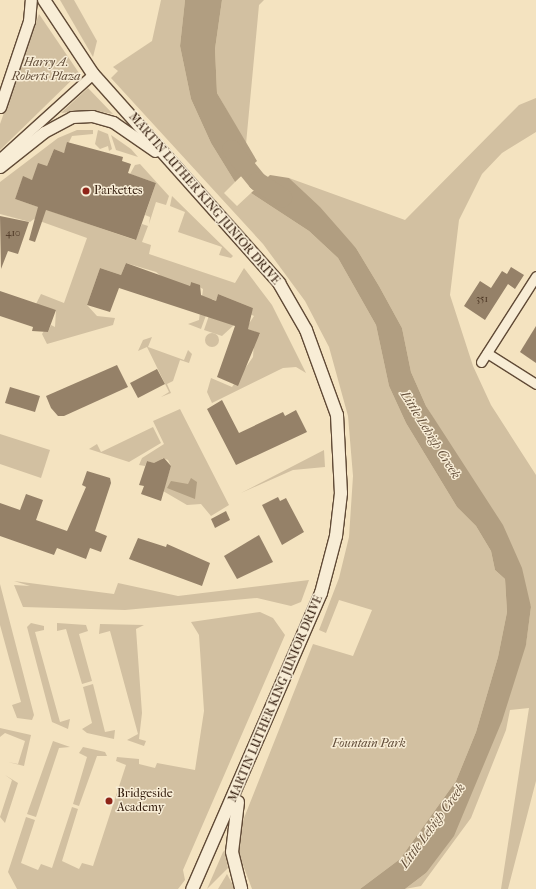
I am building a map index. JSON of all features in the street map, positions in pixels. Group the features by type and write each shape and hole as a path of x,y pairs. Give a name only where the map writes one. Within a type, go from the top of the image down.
{"main road":[{"name":"MARTIN LUTHER KING JUNIOR DRIVE","path":"44,0 93,74 279,283 306,330 336,415 341,493 328,570 305,636 192,889"},
{"path":"241,889 234,869 232,837 234,816 256,748"}],"street":[{"path":"0,107 28,21 31,0"},
{"path":"0,158 93,74"},
{"path":"0,167 58,123 72,117 92,116 127,128 189,182"},
{"path":"482,362 536,276"},
{"path":"487,353 536,384"}],"green space":[{"path":"60,0 74,0 97,41 93,57"},
{"name":"Fountain Park","path":"161,0 185,0 180,46 191,99 211,143 235,182 224,193 237,206 251,193 309,231 338,258 376,325 389,386 406,423 457,507 476,526 491,551 495,570 505,579 507,612 498,657 476,732 456,781 400,859 360,889 252,889 243,865 238,865 237,840 242,823 313,644 353,656 372,610 339,600 326,633 319,630 339,578 349,537 353,476 348,416 329,347 305,301 263,244 111,78 118,71 113,67 152,41"},
{"path":"222,0 264,0 259,5 246,144 217,93 215,49"},
{"name":"Harry A. Roberts Plaza","path":"39,14 79,73 0,150 0,124"},
{"path":"88,88 113,114 91,110 61,113"},
{"path":"536,98 536,132 502,153 482,174 459,220 450,295 473,366 491,405 536,475 536,781 508,889 501,889 529,708 510,710 506,730 471,818 421,886 405,889 426,873 526,644 531,607 472,482 426,406 411,372 402,328 379,286 356,248 289,178 405,220 519,105"},
{"path":"77,130 93,130 93,134 72,136 64,153 54,149 47,166 32,180 23,177 15,199 135,240 142,224 148,226 142,242 151,245 149,254 235,283 244,268 272,305 306,373 296,367 283,368 212,403 207,392 211,378 232,387 253,357 254,342 260,334 246,328 254,316 250,314 253,308 218,294 216,301 212,299 201,329 188,324 199,320 203,289 191,282 186,297 156,272 126,263 121,275 100,268 87,305 97,316 115,318 113,325 47,344 42,334 44,331 48,332 51,325 55,327 56,310 35,306 41,294 64,303 87,238 34,219 30,222 0,214 0,182 58,138"},
{"path":"98,130 108,134 112,149 109,151 108,146 100,149 95,144"},
{"path":"111,135 131,149 138,157 116,150"},
{"path":"140,164 169,196 166,205 156,202 149,224 150,217 145,215 156,183 130,174 135,165"},
{"path":"172,196 233,256 231,258 219,255 222,247 178,232 185,212 170,206"},
{"path":"213,304 234,325 222,336 204,330"},
{"path":"212,333 217,335 219,340 217,345 212,347 207,345 205,340 207,335"},
{"path":"152,337 148,347 184,360 188,350 192,354 189,363 180,360 173,381 167,384 171,393 161,397 169,392 147,347 138,351 143,340"},
{"path":"180,409 229,505 211,516 201,504 187,505 163,491 171,466 168,460 163,458 156,464 147,461 145,466 139,465 142,458 164,444 153,421"},
{"path":"153,427 161,443 129,462 89,449 97,444 101,452"},
{"path":"0,434 50,450 41,478 0,464"},
{"path":"324,450 325,467 293,470 241,493"},
{"path":"309,580 301,602 291,606 257,598 125,610 23,607 14,585 30,586 14,581 114,594 118,583 178,596"},
{"path":"0,584 34,715 32,720 17,718 12,705 21,702 0,625"},
{"path":"260,612 273,618 285,635 183,870 185,880 178,889 17,889 8,872 26,817 35,820 21,863 38,870 41,864 52,868 72,807 78,809 62,861 79,869 82,863 93,866 126,765 116,761 117,757 139,759 139,764 155,768 157,763 195,770 204,711 199,635 191,622"},
{"path":"31,623 44,626 44,630 35,632 60,722 70,719 68,729 52,722 27,627"},
{"path":"57,623 86,625 88,631 79,634 92,681 82,684 66,629 57,631"},
{"path":"100,624 144,625 136,629 142,713 139,739 146,741 144,746 127,740 138,734 110,631 99,634"},
{"path":"93,684 105,732 115,730 114,739 87,733 82,729 92,723 83,687"},
{"path":"0,728 31,735 24,766 8,762 18,764 25,741 5,733 0,737"},
{"path":"53,741 70,747 59,748 36,817 27,814"},
{"path":"83,747 105,752 107,756 97,756 79,806 73,804 87,757 79,753"},
{"path":"5,775 18,783 5,823 0,817 12,780"},
{"path":"225,850 228,868 207,889 223,852"},
{"path":"227,874 235,889 218,889"}],"water":[{"path":"185,0 222,0 215,49 217,93 257,161 235,182 211,143 191,99 180,46"},
{"path":"270,175 289,178 320,207 356,248 379,286 402,328 411,372 426,406 503,525 522,568 531,607 526,645 502,721 454,836 426,873 405,889 360,889 400,859 456,781 476,732 498,657 507,612 505,579 495,570 491,551 476,526 457,507 406,423 389,386 376,325 338,258 309,231 251,193"},
{"path":"191,478 197,482 195,499 167,488 171,481 188,484"}],"building":[{"name":"Parkettes","path":"67,142 123,157 122,161 131,164 128,173 156,183 136,240 46,210 35,242 29,240 38,207 15,199 23,176 32,180 38,163 47,166 54,149 64,153"},
{"path":"0,216 29,222 18,254 8,251 1,269"},
{"path":"126,263 190,286 191,282 200,285 201,295 216,301 218,294 253,308 248,329 260,333 238,386 217,377 235,326 119,288 110,312 87,305 100,268 121,275"},
{"path":"511,267 524,275 515,289 508,284 485,320 464,306 480,281 491,288 502,271 507,274"},
{"path":"0,291 56,310 48,332 32,331 33,327 0,316"},
{"path":"536,326 536,363 520,352"},
{"path":"117,365 128,387 64,416 58,416 51,408 46,396"},
{"path":"157,369 165,384 138,398 130,383"},
{"path":"10,387 40,396 35,412 5,403"},
{"path":"222,400 239,433 283,412 285,416 296,410 307,432 236,465 207,409"},
{"path":"164,458 171,466 161,501 141,494 144,486 139,485 147,461 154,463"},
{"path":"87,471 110,478 111,483 95,531 107,536 101,552 90,548 86,559 57,548 54,555 0,536 0,503 20,510 26,494 43,500 36,520 67,531 86,487 82,485"},
{"path":"278,497 280,501 286,498 304,532 282,545 262,505"},
{"path":"226,511 230,520 215,528 211,519"},
{"path":"259,535 273,562 237,579 224,556"},
{"path":"138,538 166,547 167,544 210,563 202,586 129,559"}],"waterway":[{"name":"Little Lehigh Creek","path":"231,149 257,181 282,197"}],"place":[{"name":"Parkettes","path":"86,191"},
{"name":"Bridgeside Academy","path":"109,801"}]}
